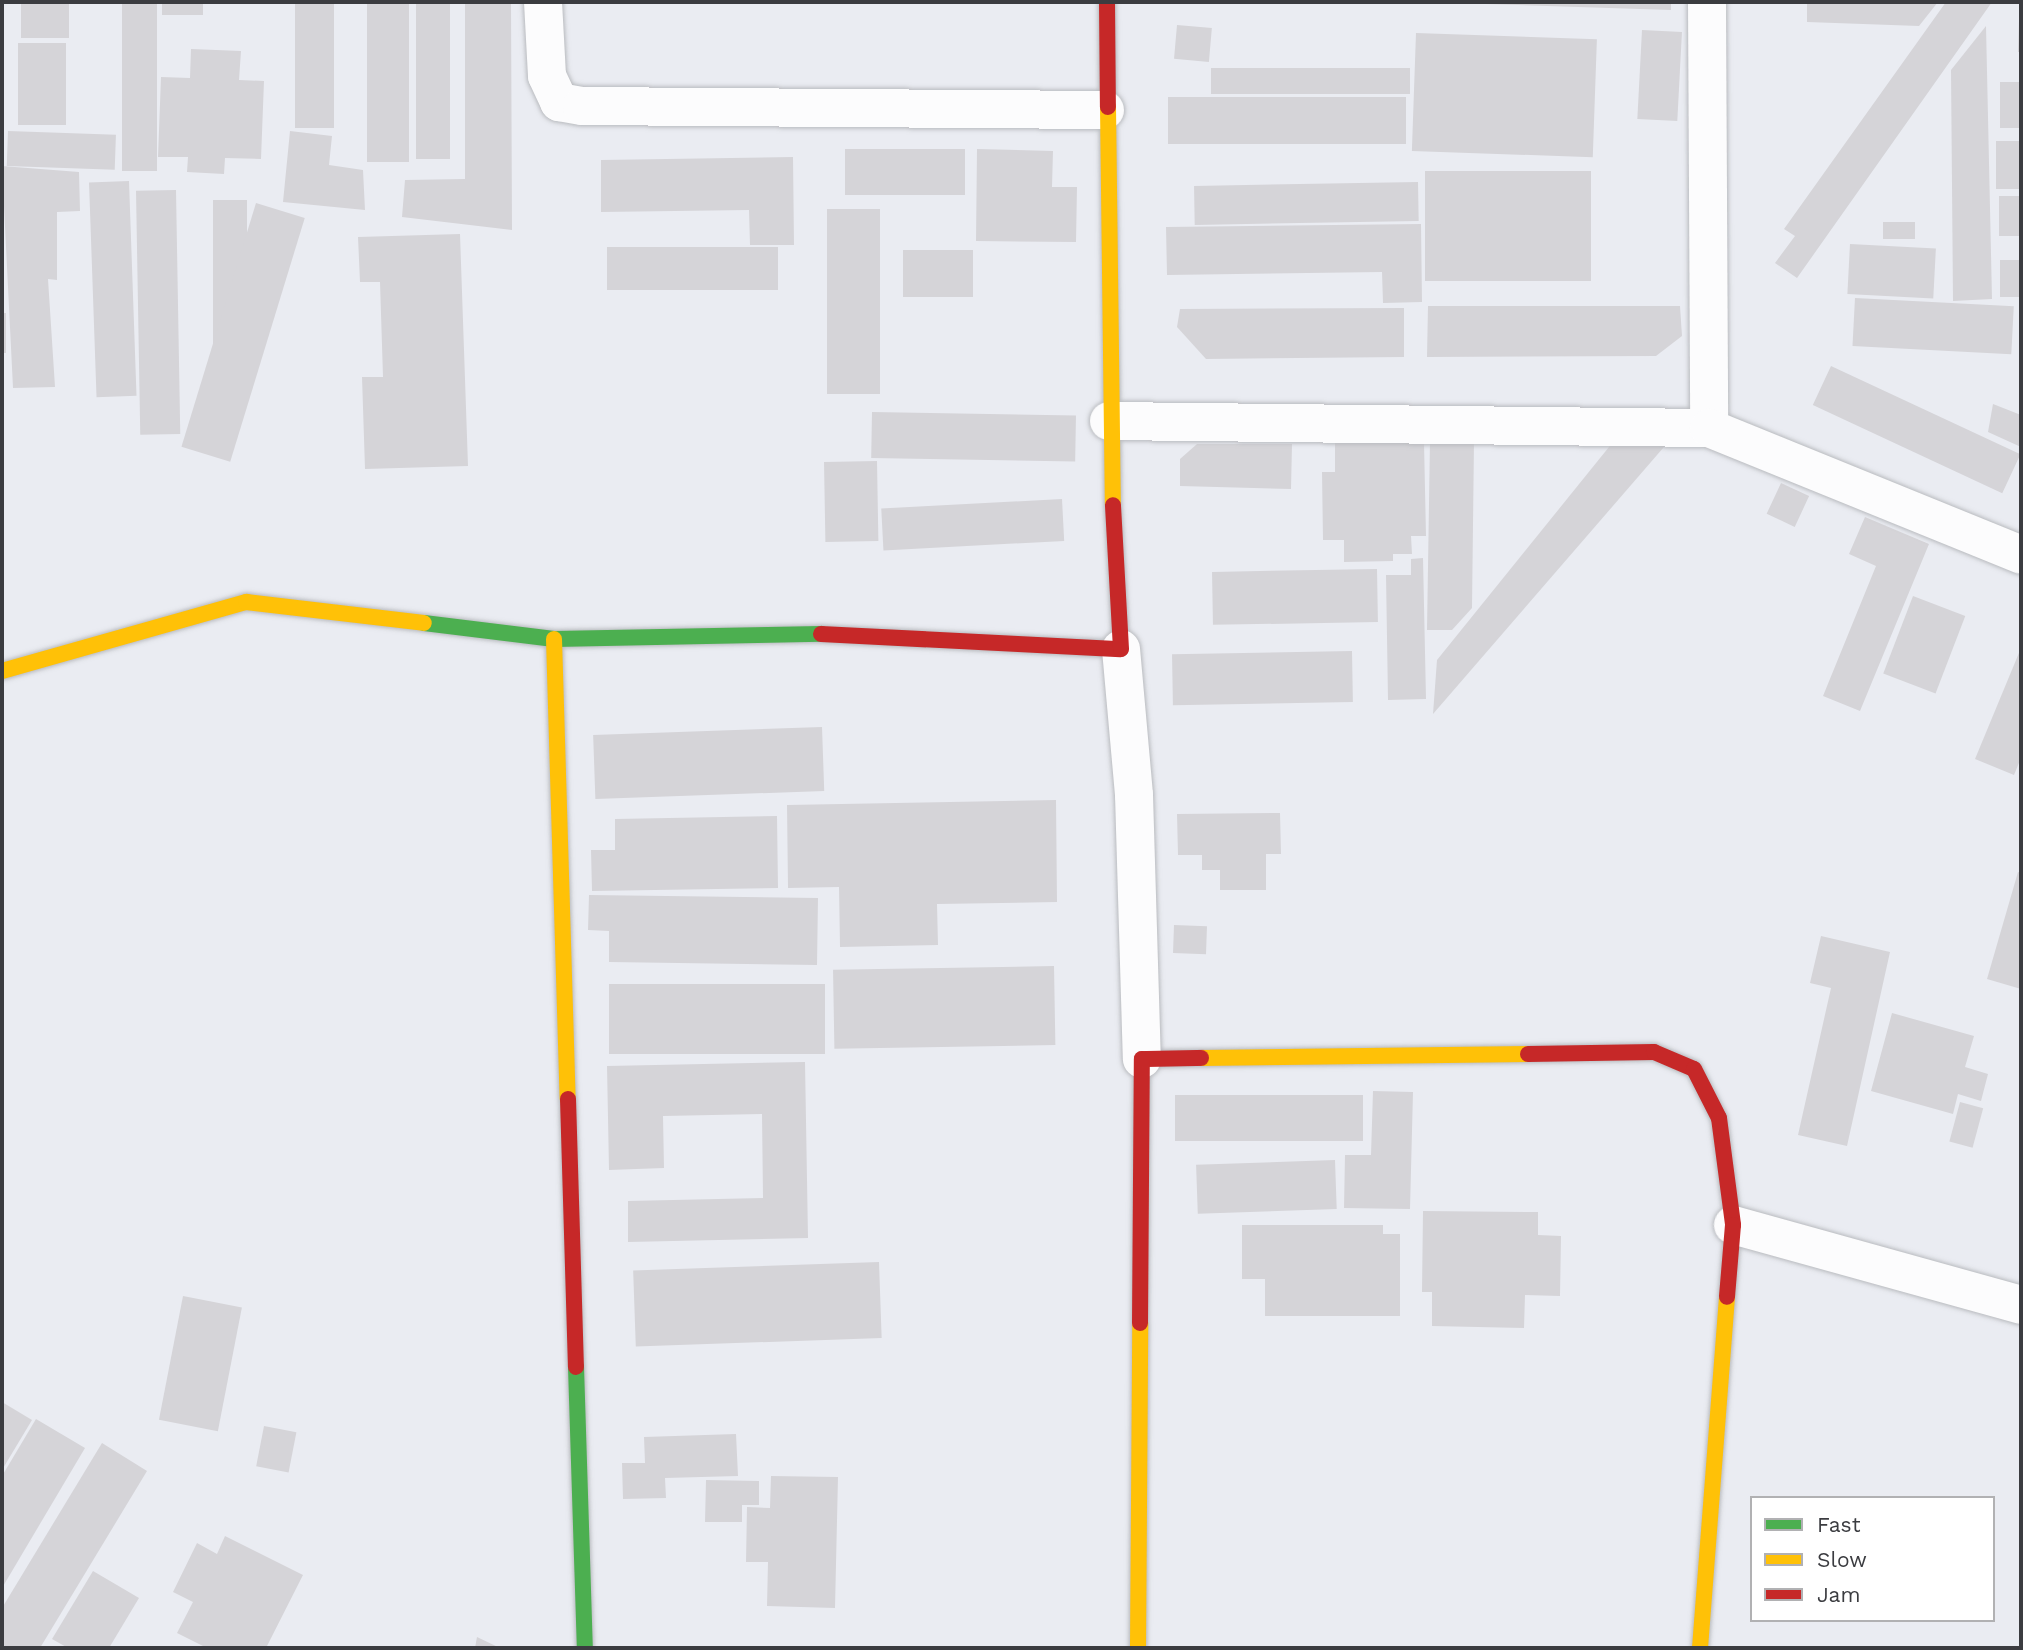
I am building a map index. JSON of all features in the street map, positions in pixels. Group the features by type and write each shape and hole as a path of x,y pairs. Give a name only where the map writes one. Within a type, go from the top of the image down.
{"street":[{"path":"543,2 547,76 559,102 582,106 1105,110"},
{"path":"1107,2 1105,110 1109,421 1121,649 1134,795 1142,1059 1138,1648"},
{"path":"1707,2 1709,428"},
{"path":"1109,421 1709,428 2021,555"},
{"path":"2,671 246,602 554,639 870,633 1121,649"},
{"path":"554,639 584,1648"},
{"path":"1142,1059 1654,1052 1694,1069 1719,1118 1733,1225 1700,1648"},
{"path":"1733,1225 2021,1305"}],"building":[{"path":"21,2 69,2 69,38 21,38"},
{"path":"122,2 157,2 157,171 122,171"},
{"path":"162,2 203,2 203,15 162,15"},
{"path":"295,2 334,2 334,128 295,128"},
{"path":"367,2 409,2 409,162 367,162"},
{"path":"416,2 450,2 450,159 416,159"},
{"path":"465,2 511,2 512,230 402,217 405,180 465,179"},
{"path":"1421,2 1671,2 1671,10"},
{"path":"1807,2 1938,2 1919,26 1807,22"},
{"path":"1946,2 1992,2 1797,278 1775,263 1795,236 1784,229"},
{"path":"2021,19 2021,52 2018,52"},
{"path":"1177,25 1212,28 1209,62 1174,59"},
{"path":"1986,26 1992,299 1953,301 1951,70"},
{"path":"1642,30 1682,32 1677,121 1637,119"},
{"path":"1416,33 1597,39 1593,157 1412,151"},
{"path":"18,43 66,43 66,125 18,125"},
{"path":"191,49 241,51 239,80 264,81 261,159 225,158 224,174 187,172 188,157 158,157 161,77 190,78"},
{"path":"1211,68 1410,68 1410,94 1211,94"},
{"path":"2000,82 2021,82 2021,128 2000,128"},
{"path":"1168,97 1406,97 1406,144 1168,144"},
{"path":"8,131 116,135 115,170 7,166"},
{"path":"290,131 332,136 329,165 363,170 365,210 283,202"},
{"path":"1996,141 2021,141 2021,189 1996,189"},
{"path":"845,149 965,149 965,195 845,195"},
{"path":"977,149 1053,151 1052,187 1077,187 1076,242 976,241"},
{"path":"793,157 794,245 750,245 749,210 601,212 601,160"},
{"path":"2,166 79,172 80,211 57,212 57,280 48,279 55,387 13,388"},
{"path":"1425,171 1591,171 1591,281 1425,281"},
{"path":"129,181 137,396 97,397 89,182"},
{"path":"1418,182 1419,221 1195,225 1194,186"},
{"path":"176,190 180,434 140,435 136,191"},
{"path":"1999,196 2021,196 2021,236 1999,236"},
{"path":"213,200 247,200 247,406 213,406"},
{"path":"256,203 305,218 230,462 181,447"},
{"path":"827,209 880,209 880,394 827,394"},
{"path":"1883,222 1915,222 1915,239 1883,239"},
{"path":"1421,224 1422,302 1383,303 1382,272 1167,275 1166,227"},
{"path":"460,234 468,466 365,469 362,377 383,377 380,282 360,282 358,237"},
{"path":"1850,244 1936,249 1933,298 1847,294"},
{"path":"607,247 778,247 778,290 607,290"},
{"path":"903,250 973,250 973,297 903,297"},
{"path":"2000,260 2021,260 2021,297 2000,297"},
{"path":"1855,298 2014,306 2011,354 1852,346"},
{"path":"1428,306 1680,306 1682,336 1656,356 1427,357"},
{"path":"1404,308 1404,357 1206,359 1177,327 1180,309"},
{"path":"2,313 6,313 6,353 2,353"},
{"path":"1831,366 2020,454 2002,493 1813,405"},
{"path":"1993,404 2021,415 2021,447 1988,432"},
{"path":"872,412 1076,416 1075,462 871,458"},
{"path":"1670,440 1433,714 1437,660 1613,442"},
{"path":"1430,441 1474,441 1472,608 1452,630 1427,630"},
{"path":"1424,442 1426,536 1411,536 1412,554 1393,554 1393,561 1344,562 1344,540 1323,540 1322,472 1335,472 1335,443"},
{"path":"1197,444 1292,444 1291,489 1180,486 1180,459"},
{"path":"877,461 878,541 825,542 824,462"},
{"path":"1781,483 1809,496 1795,527 1767,514"},
{"path":"1062,499 1064,541 883,550 881,508"},
{"path":"1865,517 1929,544 1860,711 1823,696 1876,566 1849,554"},
{"path":"1423,558 1426,699 1388,700 1386,575 1411,575 1411,559"},
{"path":"1377,569 1378,622 1213,625 1212,572"},
{"path":"1913,596 1965,616 1936,694 1883,673"},
{"path":"2021,648 2021,758 2014,775 1975,759"},
{"path":"1352,651 1353,702 1173,705 1172,654"},
{"path":"822,727 824,791 595,799 593,735"},
{"path":"1056,800 1057,902 937,904 938,945 840,947 839,887 788,888 787,805"},
{"path":"1280,813 1281,854 1266,854 1266,890 1220,890 1220,870 1202,870 1202,855 1178,855 1177,814"},
{"path":"777,816 778,888 592,891 591,850 615,850 615,819"},
{"path":"2018,872 2021,873 2021,989 1987,979"},
{"path":"589,895 818,898 817,965 609,962 609,931 588,930"},
{"path":"1174,925 1207,926 1206,954 1173,953"},
{"path":"1821,936 1890,952 1847,1146 1798,1135 1831,988 1810,983"},
{"path":"1054,966 1055,1045 834,1049 833,970"},
{"path":"609,984 825,984 825,1054 609,1054"},
{"path":"1892,1013 1974,1036 1965,1067 1988,1074 1981,1101 1958,1094 1953,1114 1871,1091"},
{"path":"805,1062 808,1238 628,1242 628,1201 763,1198 762,1114 663,1116 664,1168 609,1170 607,1066"},
{"path":"1373,1091 1413,1092 1410,1209 1344,1208 1345,1155 1371,1155"},
{"path":"1175,1095 1363,1095 1363,1141 1175,1141"},
{"path":"1960,1102 1983,1108 1973,1148 1949,1142"},
{"path":"1335,1160 1337,1209 1198,1214 1196,1165"},
{"path":"1423,1211 1538,1212 1538,1235 1561,1236 1560,1296 1525,1295 1524,1328 1432,1326 1432,1292 1422,1292"},
{"path":"1242,1225 1383,1225 1383,1234 1400,1234 1400,1316 1265,1316 1265,1279 1242,1279"},
{"path":"879,1262 882,1338 636,1347 633,1271"},
{"path":"183,1296 242,1307 218,1431 159,1420"},
{"path":"2,1402 32,1420 2,1470"},
{"path":"36,1419 85,1448 2,1588 2,1476"},
{"path":"264,1426 296,1432 289,1473 256,1466"},
{"path":"736,1434 738,1476 665,1478 666,1498 623,1499 622,1463 645,1463 644,1437"},
{"path":"102,1443 147,1471 40,1648 2,1648 2,1608"},
{"path":"771,1476 838,1477 835,1608 767,1606 768,1562 746,1562 747,1507 770,1508"},
{"path":"706,1480 759,1481 759,1505 742,1505 742,1522 705,1522"},
{"path":"225,1536 303,1575 266,1648 207,1648 177,1633 193,1602 173,1592 197,1543 217,1554"},
{"path":"93,1571 139,1598 109,1648 68,1648 52,1639"},
{"path":"477,1637 500,1648 475,1648"}],"traffic: fast":[{"path":"424,623 554,639 821,634"},
{"path":"576,1367 585,1648"}],"traffic: slow":[{"path":"1108,107 1113,505"},
{"path":"2,671 246,602 424,623"},
{"path":"554,639 568,1099"},
{"path":"1201,1058 1528,1054"},
{"path":"1700,1648 1727,1297"},
{"path":"1138,1648 1140,1323"}],"traffic: jam":[{"path":"1107,2 1108,107"},
{"path":"821,634 1121,649 1113,505"},
{"path":"1528,1054 1654,1052 1694,1069 1719,1118 1733,1225 1727,1297"},
{"path":"1140,1323 1142,1059 1201,1058"},
{"path":"568,1099 576,1367"}]}
